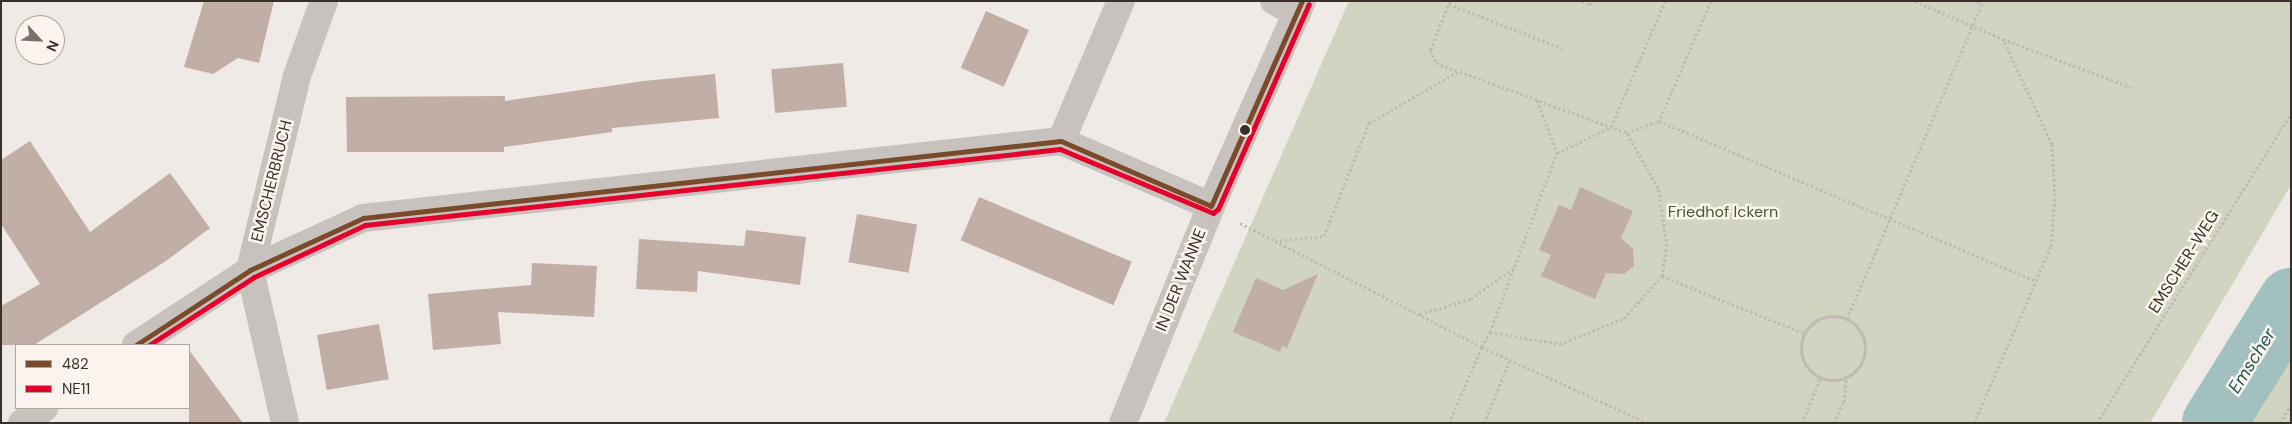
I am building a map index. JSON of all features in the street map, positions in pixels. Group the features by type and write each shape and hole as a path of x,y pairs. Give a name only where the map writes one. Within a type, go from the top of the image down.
{"street":[{"name":"EMSCHERBRUCH","path":"285,423 250,270 297,76 324,1"},
{"path":"1061,141 1121,1"},
{"name":"IN DER WANNE","path":"1123,423 1291,5"},
{"path":"138,344 250,270 364,218 1061,141 1211,206"},
{"path":"22,423 43,409"}],"path":[{"path":"1582,1 1590,5 1592,1"},
{"path":"1557,153 1611,128 1665,1"},
{"path":"1659,121 1711,1"},
{"path":"1915,1 1974,24 2002,39 2133,88"},
{"path":"1977,1 1981,6"},
{"path":"1847,319 1983,1"},
{"path":"1564,49 1450,3 1430,50 1436,63 1627,133 1659,121 2036,281"},
{"path":"1974,423 2051,246 2055,196 2052,144 2002,39"},
{"path":"1275,241 1324,236 1369,123 1459,72"},
{"path":"1449,423 1490,332 1557,153 1537,99"},
{"name":"EMSCHER-WEG","path":"2097,423 2291,114"},
{"path":"1490,332 1560,344 1624,318 1662,276 1667,246 1658,188 1627,133"},
{"path":"1211,206 1275,241 1482,347 1648,423"},
{"path":"1419,314 1471,300 1514,268"},
{"path":"1662,276 1803,333"},
{"path":"1824,317 1847,319 1860,330 1865,344 1863,361 1846,378 1832,381 1820,378 1807,368 1802,360 1800,350 1803,333 1824,317"},
{"path":"1484,423 1510,360"},
{"path":"1802,423 1820,378"},
{"path":"1836,421 1844,402 1846,378"},
{"path":"2280,423 2291,405"}],"green space":[{"name":"Friedhof Ickern","path":"1349,1 2291,1 2291,185 2150,423 1164,423"},
{"path":"2291,337 2291,423 2240,423"}],"building":[{"path":"204,1 274,1 259,63 238,58 213,74 184,67"},
{"path":"986,11 1029,30 1004,87 961,68"},
{"path":"843,63 847,107 775,113 771,69"},
{"path":"715,74 719,118 612,128 612,132 504,147 504,152 347,152 346,97 505,96 505,101 644,81"},
{"path":"30,141 90,232 170,173 210,228 166,261 36,344 1,345 1,306 40,284 1,224 1,160"},
{"path":"1580,187 1633,211 1621,238 1633,249 1634,266 1624,274 1606,273 1595,299 1541,276 1551,255 1539,250 1559,205 1571,210"},
{"path":"979,197 1132,262 1113,305 961,240"},
{"path":"857,214 917,225 909,273 848,262"},
{"path":"746,230 806,237 800,285 698,271 697,292 636,289 639,239 744,246"},
{"path":"532,263 597,266 594,317 498,312 501,344 433,350 428,294 531,285"},
{"path":"1318,274 1287,348 1282,346 1280,352 1233,332 1256,278 1283,290"},
{"path":"379,324 389,379 327,390 317,335"},
{"path":"190,351 243,423 189,423 190,409"}],"waterway":[{"name":"Emscher","path":"2214,423 2291,300"}],"transit line":[{"name":"482","path":"1211,206 1302,1"},
{"name":"NE11","path":"151,344 254,277 365,225 1060,149 1213,213 1218,209 1309,4"},
{"name":"482","path":"138,344 250,270 363,218 1061,141 1211,206"}]}
